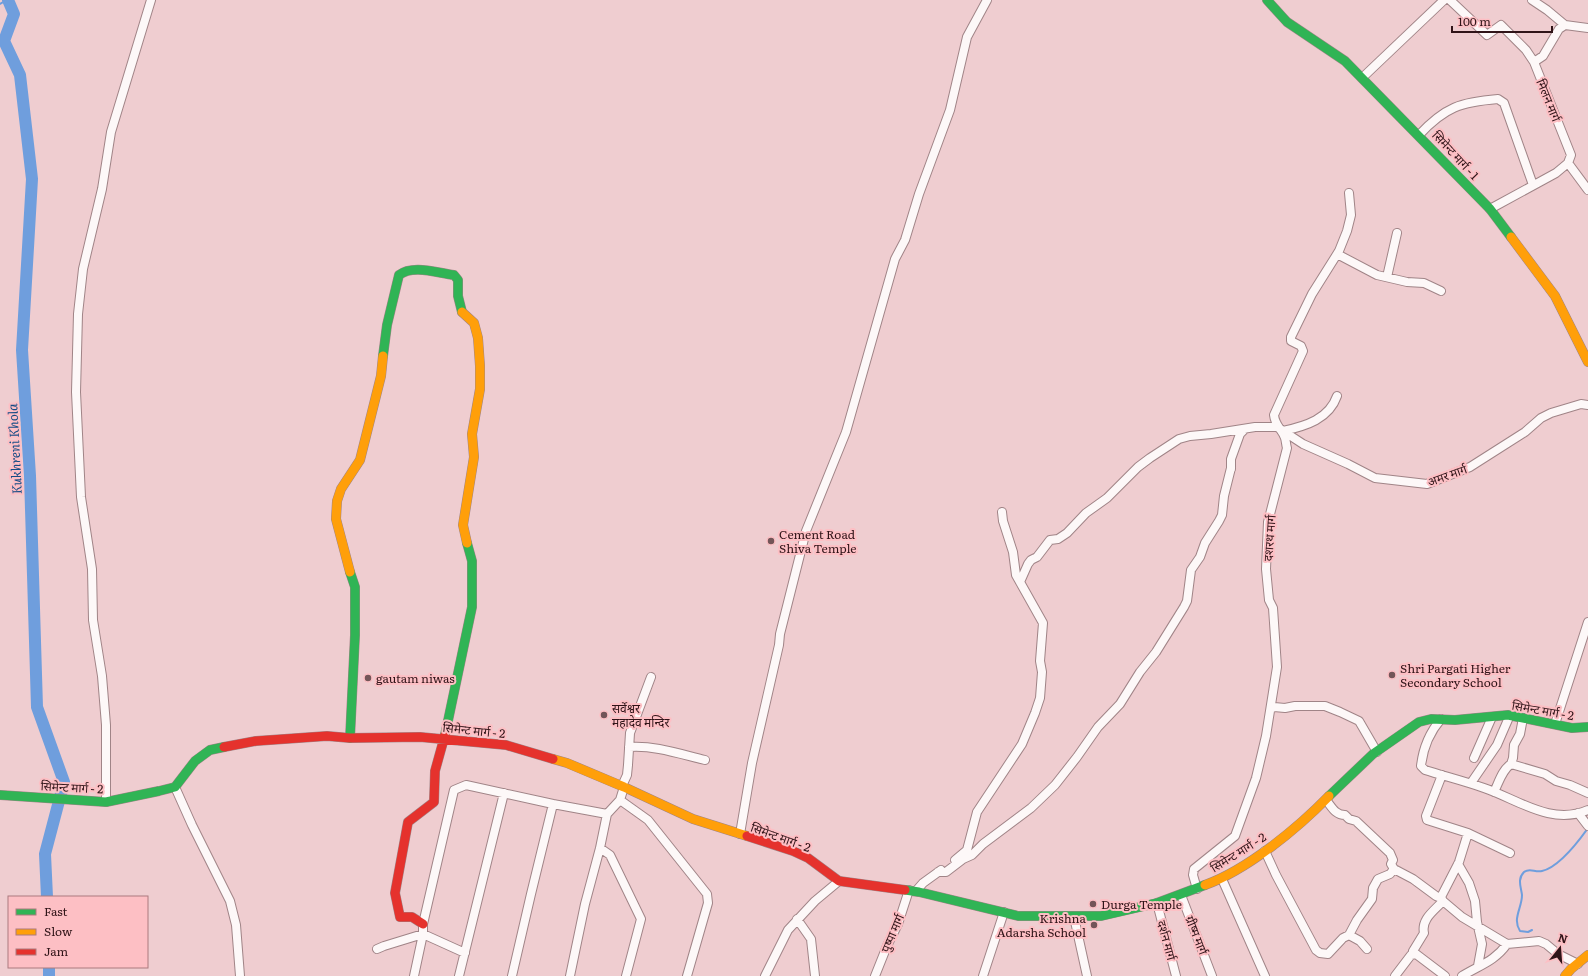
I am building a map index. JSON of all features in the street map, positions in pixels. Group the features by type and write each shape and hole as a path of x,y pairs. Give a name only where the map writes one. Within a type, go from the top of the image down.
{"main road":[{"name":"सिमेन्ट मार्ग - 1","path":"1267,0 1287,22 1345,61 1490,209 1555,296 1588,362"},
{"path":"350,738 355,635 355,587 336,519 337,501 341,489 360,460 381,376 387,325 399,275 404,271 412,269 454,276 458,280 458,296 462,312 474,323 478,338 480,366 480,389 472,434 474,457 463,525 472,560 472,607 444,739 435,771 434,802 408,822 395,893 400,917 412,917 423,929"},
{"name":"सिमेन्ट मार्ग - 2","path":"0,794 106,802 160,791 175,786 195,761 210,750 256,740 328,736 350,738 420,737 506,745 567,763 623,786 693,819 793,851 808,858 839,881 912,891 949,898 1018,916 1101,916 1157,903 1222,879 1265,851 1310,816 1377,752 1419,722 1431,719 1455,720 1510,715 1572,728 1588,727"},
{"path":"1566,976 1571,969 1588,955"}],"street":[{"path":"106,802 106,725 102,676 93,620 92,569 81,497 76,392 78,314 83,269 102,189 110,132 151,0"},
{"path":"740,834 752,763 780,634 806,530 846,432 895,259 905,240 950,110 967,37 987,0"},
{"path":"1362,78 1444,0"},
{"name":"मिलन मार्ग","path":"1450,0 1487,35 1501,25 1526,50 1534,62 1571,155 1568,163"},
{"path":"1532,0 1565,25 1588,28"},
{"path":"1534,62 1543,56 1559,29 1565,25"},
{"path":"1419,135 1434,119 1455,106 1498,99 1504,103 1534,185"},
{"path":"1490,209 1556,173 1568,163 1588,190"},
{"name":"दशरथ मार्ग","path":"1197,889 1194,869 1235,836 1256,778 1271,709 1277,667 1273,608 1269,600 1266,569 1268,522 1286,448 1285,437 1275,421 1274,415 1303,351 1301,346 1291,341 1291,337 1312,294 1337,254 1347,231 1351,215 1349,193"},
{"path":"1388,277 1397,233"},
{"path":"1337,254 1377,275 1407,282 1424,283 1441,291"},
{"path":"1020,582 1028,564 1037,557 1050,540 1058,539 1067,533 1086,514 1121,485 1138,467 1179,439 1190,436 1244,430 1255,427 1280,429 1295,428 1321,418 1335,402 1337,396"},
{"name":"अमर मार्ग","path":"1280,429 1303,444 1348,464 1374,478 1427,484 1470,467 1525,432 1541,418 1581,404 1588,405"},
{"path":"938,872 946,872 963,859 972,855 983,844 1022,816 1055,785 1078,757 1098,727 1120,704 1140,672 1156,652 1187,601 1191,570 1219,521 1231,468 1231,459 1240,434 1244,430"},
{"path":"912,891 967,850 977,812 1022,744 1036,713 1040,698 1042,672 1040,661 1043,623 1016,575 1013,552 1003,521 1002,512"},
{"path":"1555,724 1588,622"},
{"path":"1580,647 1588,651"},
{"path":"570,976 585,904 600,848 607,814 620,800 627,775 630,733 651,677"},
{"path":"1271,709 1274,707 1285,708 1295,706 1325,706 1340,712 1359,721 1377,752"},
{"path":"1471,783 1497,745 1510,715"},
{"path":"1474,758 1492,717"},
{"path":"1494,792 1503,771 1511,764 1514,758 1514,745 1520,734 1523,718"},
{"path":"1441,719 1432,730 1423,752 1421,766 1425,770 1471,783 1536,811 1555,814 1578,813 1588,810"},
{"path":"629,747 641,746 654,748 705,760"},
{"path":"1511,764 1545,774 1556,781 1570,784 1588,793"},
{"path":"1442,776 1426,816 1427,820 1468,833 1510,854"},
{"path":"414,976 454,790 466,785 607,814"},
{"path":"175,786 192,825 230,901 236,925 240,976"},
{"path":"459,976 504,793"},
{"path":"620,800 648,820 707,894 708,903 687,976"},
{"path":"1326,800 1335,812 1356,821 1390,853 1392,860 1391,864 1394,869 1413,878 1462,917 1507,944 1539,941 1546,944 1558,954 1578,964"},
{"path":"512,976 554,804"},
{"path":"1578,813 1587,825"},
{"path":"1445,976 1413,951 1424,934 1423,929 1425,921 1442,900 1458,864 1468,833"},
{"path":"600,848 610,855 641,919 626,976"},
{"path":"1265,851 1276,875 1316,950 1320,953 1328,954 1343,938 1350,935 1357,920 1372,900 1373,888 1378,879 1390,874 1394,869"},
{"path":"1458,864 1472,890 1475,902 1482,944 1478,966"},
{"path":"1222,879 1265,976"},
{"path":"766,976 788,930 815,901 839,881"},
{"name":"पुष्पा मार्ग","path":"875,976 912,891"},
{"name":"ग्रीष्म मार्ग","path":"1181,895 1212,976"},
{"name":"दर्शन मार्ग","path":"1157,903 1176,976"},
{"path":"983,976 1004,912"},
{"path":"1074,917 1087,976"},
{"path":"797,920 811,939 815,976"},
{"path":"377,949 423,929"},
{"path":"423,929 465,953"},
{"path":"1350,935 1360,941 1367,949"},
{"path":"1462,976 1478,966 1493,960 1507,944"},
{"path":"1395,976 1411,954 1415,954"}],"waterway":[{"path":"0,4 7,0"},
{"name":"Kukhreni Khola","path":"8,0 14,14 4,41 20,75 32,179 22,350 30,476 37,707 64,782 45,854 47,896"},
{"path":"1532,930 1528,932 1520,931 1517,922 1522,900 1520,886 1522,875 1526,871 1542,871 1555,865 1568,853 1588,828"},
{"name":"Kukhreni Khola","path":"49,968 49,976"}],"traffic: fast":[{"path":"1267,0 1287,22 1345,61 1490,209 1511,237"},
{"path":"383,356 387,325 399,275 411,270 433,271 454,275 458,280 458,296 462,312"},
{"path":"445,735 472,607 472,561 467,543"},
{"path":"350,572 355,587 355,635 350,738"},
{"path":"1329,796 1373,754 1419,722 1431,719 1455,720 1508,715 1572,728 1588,727"},
{"path":"0,795 106,802 159,791 175,787 195,761 210,750 224,747"},
{"path":"905,890 1018,916 1101,916 1157,903 1205,885"}],"traffic: slow":[{"path":"1511,237 1555,296 1588,362"},
{"path":"462,312 474,323 478,338 480,366 480,389 472,434 474,457 463,525 467,543"},
{"path":"350,572 336,519 337,501 341,489 360,460 381,376 383,356"},
{"path":"553,759 567,763 624,787 693,819 747,836"},
{"path":"1205,885 1255,859 1287,834 1329,796"},
{"path":"1565,976 1588,955"}],"traffic: jam":[{"path":"423,924 412,917 400,917 395,893 408,822 434,802 435,771 445,735"},
{"path":"224,747 256,741 327,736 350,738 420,737 506,745 553,759"},
{"path":"747,836 793,851 808,858 839,881 905,890"}],"place":[{"name":"Cement Road Shiva Temple","path":"771,541"},
{"name":"Shri Pargati Higher Secondary School","path":"1392,675"},
{"name":"gautam niwas","path":"368,678"},
{"name":"सर्वेश्वर महादेव मन्दिर","path":"604,715"},
{"name":"Durga Temple","path":"1093,904"},
{"name":"Krishna Adarsha School","path":"1094,925"}]}
